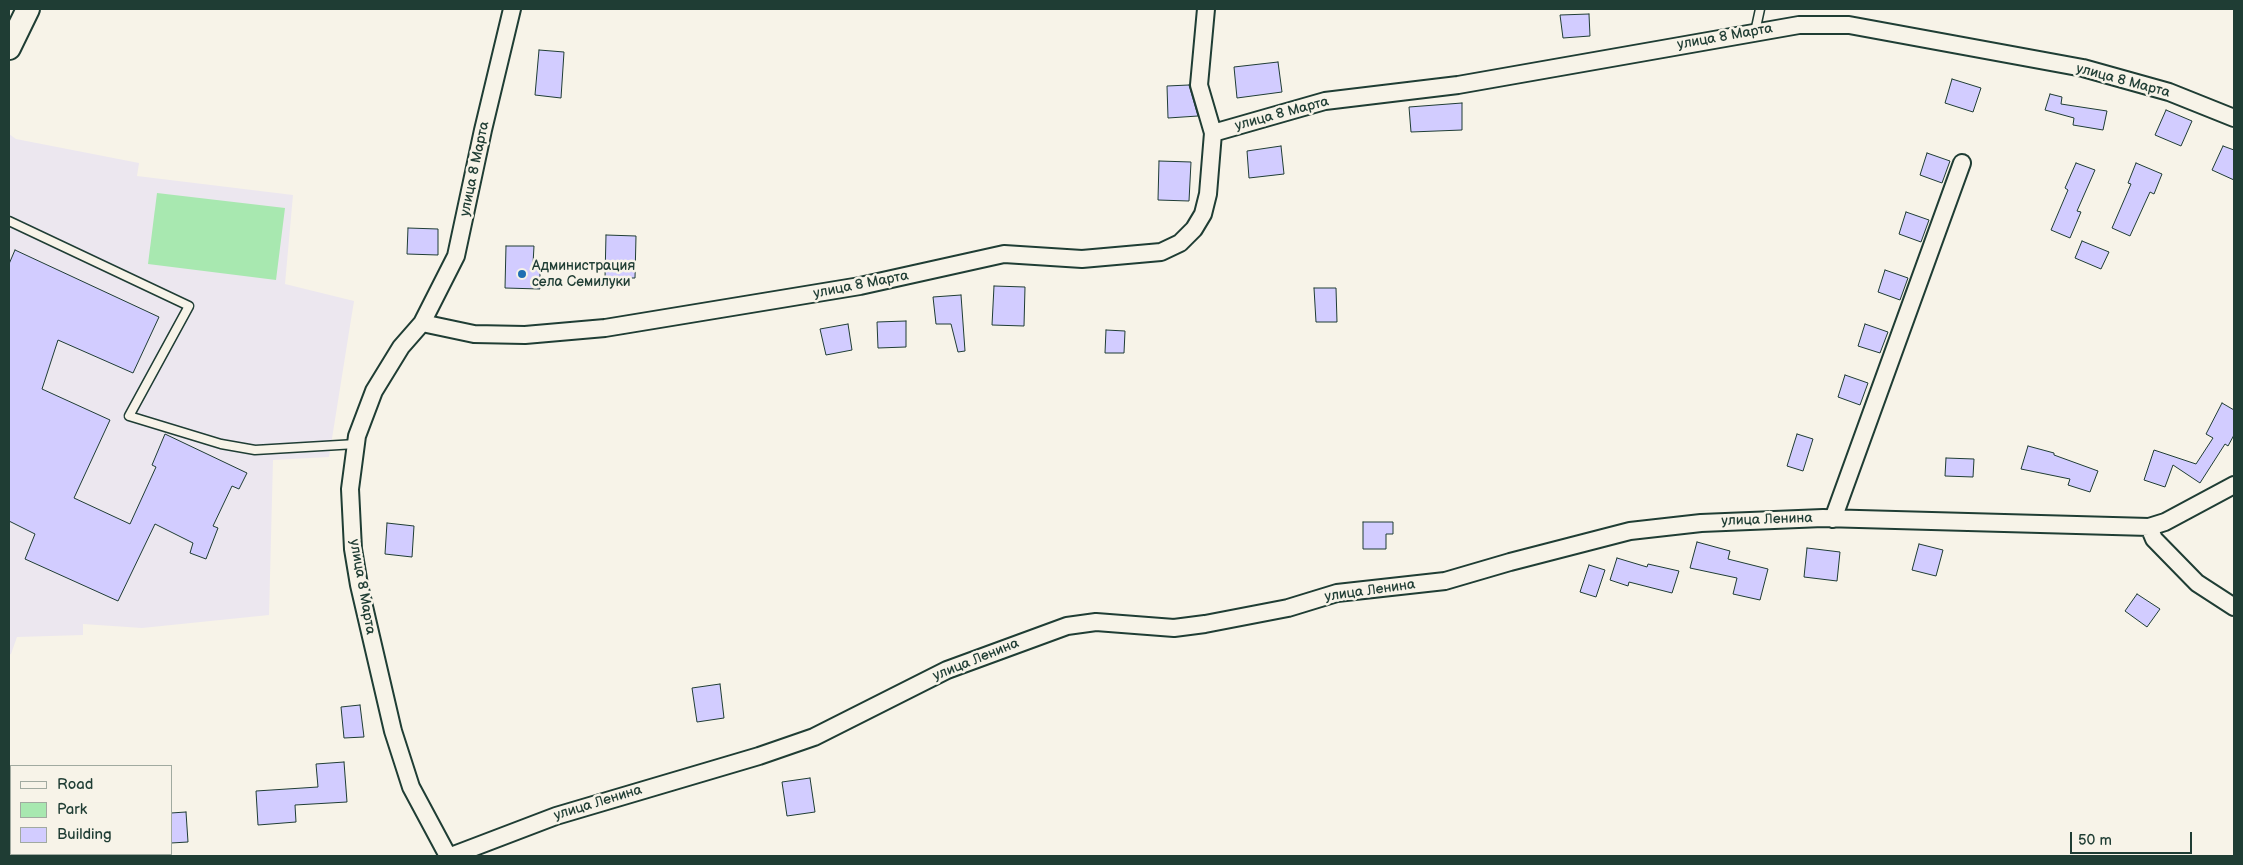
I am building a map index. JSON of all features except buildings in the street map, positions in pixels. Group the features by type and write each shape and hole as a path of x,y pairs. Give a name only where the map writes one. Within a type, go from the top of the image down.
{"main road":[{"path":"9,48 28,9"}],"street":[{"name":"улица 8 Марта","path":"450,856 411,787 401,761 359,585 353,549 350,489 356,444 374,391 401,346 422,323 456,256 483,130 512,9"},
{"name":"улица 8 Марта","path":"422,323 474,334 525,335 605,328 860,286 1004,254 1082,260 1161,252 1180,243 1194,229 1203,214 1208,194 1213,133 1199,84 1206,9"},
{"name":"улица 8 Марта","path":"1213,133 1325,101 1458,85 1799,25 1849,25 2083,68 2169,92 2234,118"},
{"path":"1833,519 1962,163"},
{"path":"2234,485 2165,522 2149,527 2154,540 2197,583 2234,607"},
{"name":"улица Ленина","path":"450,856 556,816 759,756 814,737 947,670 1066,626 1096,622 1166,628 1205,624 1288,608 1337,593 1445,581 1630,531 1701,523 1833,519 2149,527"}],"lane":[{"path":"1755,32 1760,9"},
{"path":"9,221 189,306 129,416 222,444 254,450 356,444"}],"shaded area":[{"path":"9,134 16,139 139,163 137,176 293,195 285,284 354,301 329,457 273,460 269,615 142,628 83,624 83,635 17,637 9,655"}],"green space":[{"path":"157,193 285,208 276,280 148,264"}],"place":[{"name":"Администрация села Семилуки","path":"522,274"}]}
